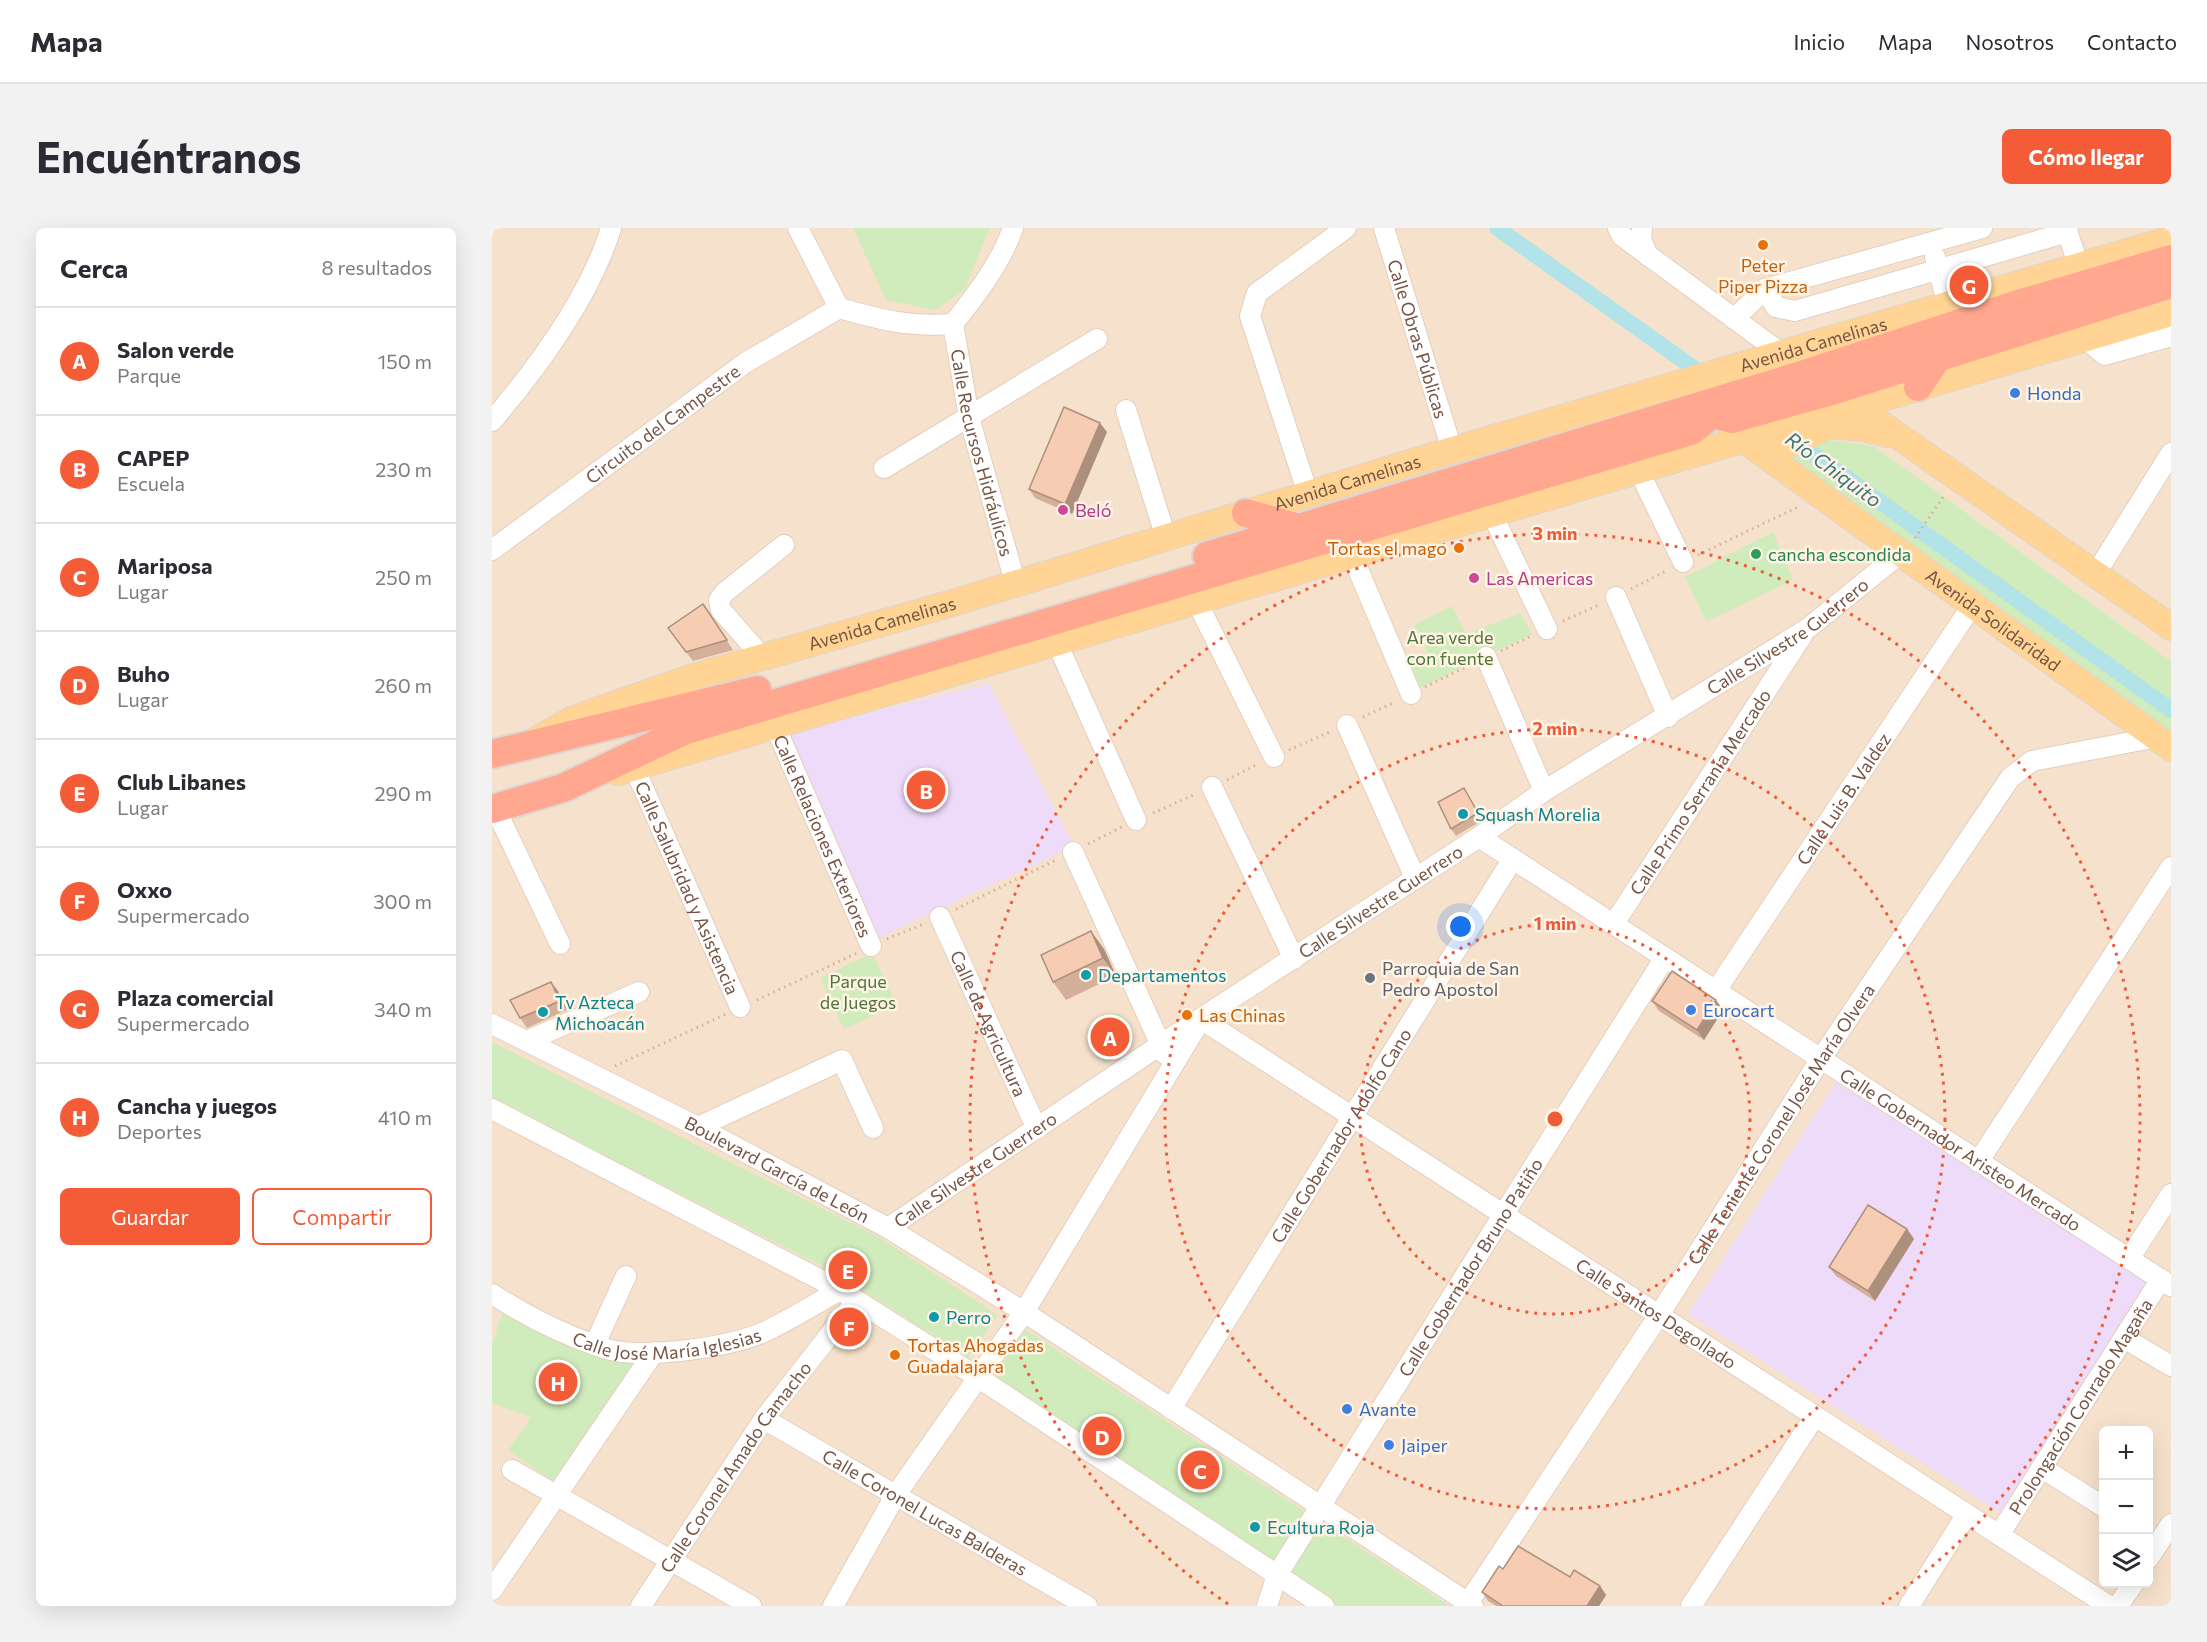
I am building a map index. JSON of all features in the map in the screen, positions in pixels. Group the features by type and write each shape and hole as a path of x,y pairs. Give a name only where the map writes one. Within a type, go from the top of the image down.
{"highway":[{"name":"Avenida Camelinas","path":"492,754 778,685 1691,431 1737,428 2014,304 2162,243"},
{"name":"Avenida Camelinas","path":"1817,392 2171,284"},
{"path":"1918,387 1939,356"},
{"path":"1246,513 1294,540 1323,562"},
{"name":"Avenida Camelinas","path":"494,808 562,788 686,730 1294,540"}],"main road":[{"name":"Avenida Camelinas","path":"1817,392 1948,306 2162,243"},
{"name":"Avenida Camelinas","path":"530,744 573,719 693,677 1756,361 1817,392 1918,387 2171,313"},
{"path":"1737,428 1817,392 1900,438 2171,627"},
{"name":"Avenida Camelinas","path":"562,788 1057,643 1351,553 1492,514 1638,469 1737,428"},
{"name":"Avenida Solidaridad","path":"1737,428 1908,546 1973,604 2164,743"}],"street":[{"path":"492,421 530,376 575,305 606,244 611,228"},
{"path":"798,228 839,308 882,320 920,326 953,324 974,298 1009,240 1013,228"},
{"path":"1308,494 1250,316 1257,293 1346,228"},
{"name":"Calle Obras Públicas","path":"1383,228 1452,450"},
{"path":"1618,228 1622,236 1734,319 1817,392"},
{"path":"1641,228 1641,239 1648,256"},
{"path":"1734,319 1765,289 1933,235 1982,228"},
{"path":"1765,289 1776,307 1795,311 2067,230 2079,267"},
{"path":"1933,235 1938,268 1948,306"},
{"name":"Circuito del Campestre","path":"492,550 745,363 839,308"},
{"name":"Calle Recursos Hidráulicos","path":"953,324 969,417 1015,582"},
{"path":"2086,339 2105,355 2171,336"},
{"path":"884,468 1097,339"},
{"path":"1126,410 1166,538"},
{"path":"2095,575 2171,453"},
{"path":"1638,469 1683,562"},
{"path":"1492,514 1547,628"},
{"path":"763,658 721,610 719,600 724,593 784,545"},
{"name":"Calle Silvestre Guerrero","path":"888,1228 1160,1045 1479,837 1544,791 1668,717 1807,629 1908,546"},
{"path":"1351,553 1411,694"},
{"path":"1616,597 1668,717"},
{"path":"1196,600 1274,756"},
{"name":"Calle Luis B. Valdez","path":"1715,992 1973,604"},
{"name":"Calle Primo Serranía Mercado","path":"1613,925 1807,629"},
{"path":"1057,643 1136,820"},
{"path":"1486,657 1544,791"},
{"path":"1347,725 1415,878"},
{"name":"Calle Relaciones Exteriores","path":"775,726 871,946"},
{"name":"Calle Teniente Coronel José María Olvera","path":"1471,1605 1659,1315 1820,1060 2010,778 2032,761 2164,743"},
{"name":"Calle Salubridad y Asistencia","path":"634,767 740,1008"},
{"path":"1212,787 1294,959"},
{"path":"494,808 560,944"},
{"name":"Calle Gobernador Aristeo Mercado","path":"1479,837 2166,1283"},
{"path":"1073,852 1171,1068"},
{"name":"Calle Gobernador Adolfo Cano","path":"1171,1409 1354,1118 1512,860"},
{"path":"1978,1162 2171,867"},
{"name":"Calle de Agricultura","path":"940,917 1037,1129"},
{"name":"Calle Gobernador Bruno Patiño","path":"1267,1606 1276,1575 1321,1507 1664,959"},
{"path":"527,1041 639,992"},
{"path":"833,1606 895,1496 1024,1312 1201,1019"},
{"name":"Calle Santos Degollado","path":"1201,1019 2109,1606"},
{"name":"Boulevard García de León","path":"492,1024 698,1127 888,1228 1024,1312 1471,1605"},
{"path":"698,1127 842,1060 873,1128"},
{"path":"492,1109 848,1295 979,1378 1324,1606"},
{"path":"2129,1259 2171,1194"},
{"path":"595,1344 626,1276"},
{"name":"Prolongación Conrado Magaña","path":"1999,1535 2124,1338 2166,1283"},
{"name":"Calle José María Iglesias","path":"492,1294 563,1332 605,1348 654,1352 712,1347 763,1332 848,1295"},
{"name":"Calle Coronel Amado Camacho","path":"641,1606 848,1295"},
{"path":"2124,1338 2171,1366"},
{"path":"492,1590 654,1352"},
{"path":"1691,1606 1815,1416"},
{"name":"Calle Coronel Lucas Balderas","path":"764,1419 1087,1606"},
{"path":"2042,1468 2099,1504"},
{"path":"512,1470 751,1606"},
{"path":"1908,1606 1967,1514"},
{"path":"2153,1545 2171,1524"},
{"path":"2118,1606 2130,1588"}],"path":[{"path":"1908,546 1940,502"}],"shaded area":[{"path":"492,228 2171,228 2171,661 1874,446 2171,751 2171,1606 492,1606"},
{"path":"989,684 1074,846 874,940 782,734"},
{"path":"1836,1082 2149,1281 2001,1513 1688,1314"}],"green space":[{"path":"853,228 990,228 965,289 936,310 886,300"},
{"path":"1829,440 1874,446 2171,661 2171,751 1774,462"},
{"name":"cancha escondida","path":"1773,532 1793,580 1706,622 1685,577"},
{"name":"Area verde con fuente","path":"1452,606 1466,634 1521,613 1532,634 1412,692 1399,660 1428,652 1414,625"},
{"name":"Parque de Juegos","path":"872,953 897,1005 844,1029 820,978"},
{"path":"1119,1013 1133,1044 1105,1064 1086,1030"},
{"path":"492,1042 879,1237 998,1315 968,1358 834,1272 492,1098"},
{"path":"502,1314 580,1351 637,1361 554,1482 508,1450 531,1417 492,1403 492,1345"},
{"path":"1025,1329 1450,1606 1338,1606 991,1380"}],"building":[{"path":"1064,407 1100,423 1065,504 1029,489"},
{"path":"703,604 727,640 686,652 668,628"},
{"name":"Squash Morelia","path":"1464,788 1478,813 1451,829 1438,802"},
{"path":"1091,931 1103,958 1053,982 1041,955"},
{"name":"Eurocart","path":"1672,971 1716,1000 1697,1030 1652,1001"},
{"path":"551,982 560,1001 520,1018 510,1000"},
{"path":"1868,1205 1907,1229 1868,1291 1829,1267"},
{"path":"1518,1546 1570,1577 1574,1570 1600,1586 1587,1606 1503,1606 1482,1592 1499,1566 1503,1569"}],"waterway":[{"name":"Río Chiquito","path":"1497,228 1709,379"},
{"name":"Río Chiquito","path":"1791,438 2171,710"}],"place":[{"name":"Peter Piper Pizza","path":"1763,245"},
{"name":"Plaza comercial","path":"1969,285"},
{"name":"Honda","path":"2015,393"},
{"name":"Beló","path":"1063,510"},
{"name":"Tortas el mago","path":"1459,548"},
{"name":"cancha escondida","path":"1756,554"},
{"name":"Las Americas","path":"1474,578"},
{"name":"CAPEP","path":"926,790"},
{"name":"Squash Morelia","path":"1463,814"},
{"name":"Departamentos","path":"1086,975"},
{"name":"Parroquia de San Pedro Apostol","path":"1370,978"},
{"name":"Eurocart","path":"1691,1010"},
{"name":"Tv Azteca Michoacán","path":"543,1012"},
{"name":"Las Chinas","path":"1187,1015"},
{"name":"Salon verde","path":"1110,1037"},
{"name":"Club Libanes","path":"848,1270"},
{"name":"Perro","path":"934,1317"},
{"name":"Oxxo","path":"849,1327"},
{"name":"Tortas Ahogadas Guadalajara","path":"895,1355"},
{"name":"Cancha y juegos","path":"558,1382"},
{"name":"Avante","path":"1347,1409"},
{"name":"Buho","path":"1102,1436"},
{"name":"Jaiper","path":"1389,1445"},
{"name":"Mariposa","path":"1200,1470"},
{"name":"Ecultura Roja","path":"1255,1527"}]}
